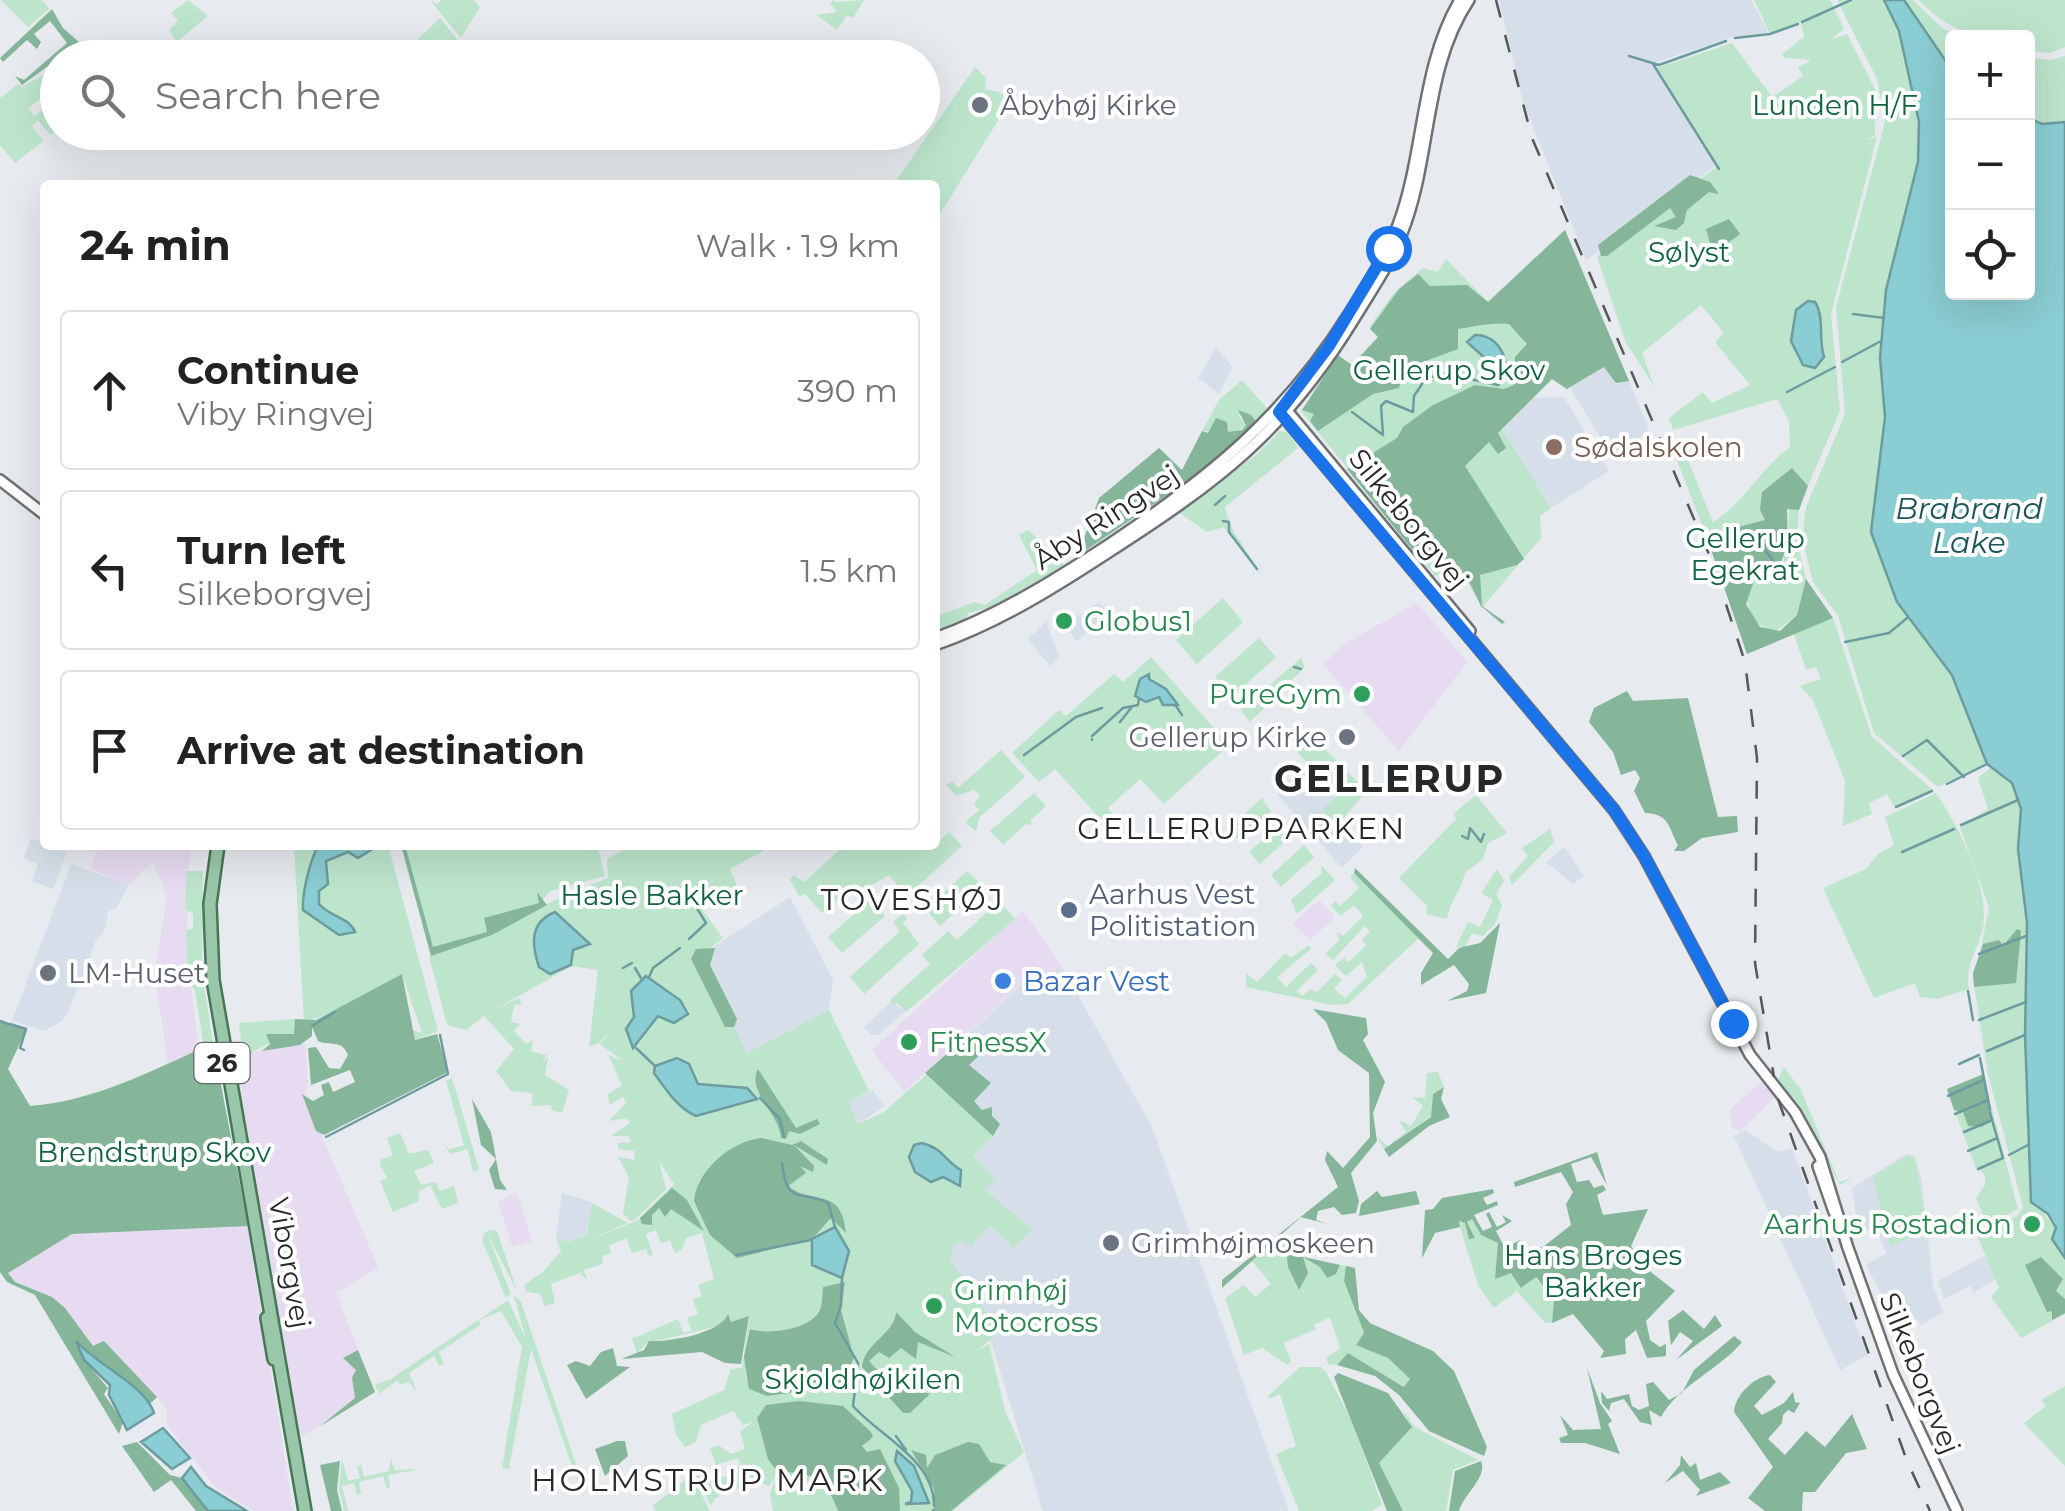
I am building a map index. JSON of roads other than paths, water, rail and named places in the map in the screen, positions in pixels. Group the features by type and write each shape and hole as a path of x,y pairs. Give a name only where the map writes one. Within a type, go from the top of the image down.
{"main road":[{"path":"1284,412 1329,346 1390,243 1407,196 1439,48 1460,0"},
{"path":"1284,412 1342,338 1402,234 1445,50 1468,0"},
{"name":"Åby Ringvej","path":"940,636 1004,608 1099,551 1206,476 1284,412"},
{"name":"Åby Ringvej","path":"940,643 1007,614 1117,548 1234,464 1284,412"},
{"name":"Silkeborgvej","path":"1284,412 1628,830 1750,1055 1795,1112 1831,1183 1848,1248 1892,1374 1957,1511"},
{"path":"0,483 40,514"},
{"name":"Viborgvej","path":"213,850 204,922 208,980 302,1511"}],"water":[{"name":"Brabrand Lake","path":"1884,0 1904,0 1945,60 1945,300 2035,300 2035,121 2065,122 2065,1258 2052,1239 2056,1228 2048,1214 2031,1202 2025,1035 2027,923 2018,849 2021,809 2012,783 1987,764 1952,675 1897,602 1871,532 1885,417 1880,358 1886,290 1918,162 1919,122 1899,31"},
{"path":"1808,301 1815,302 1821,321 1824,357 1815,368 1803,365 1791,341 1796,310"},
{"path":"1475,335 1490,339 1500,348 1505,376 1467,342"},
{"path":"1149,674 1149,679 1166,689 1178,705 1163,705 1159,697 1146,702 1135,696 1140,679"},
{"path":"316,850 371,850 358,858 348,852 326,861 328,884 319,891 319,904 355,932 339,935 303,910"},
{"path":"555,912 590,944 573,950 571,965 550,974 539,967 534,942 541,921"},
{"path":"646,976 680,1000 688,1014 674,1023 658,1016 633,1048 626,1029 634,1017 631,991"},
{"path":"677,1058 689,1064 698,1084 747,1088 757,1099 696,1116 690,1113 654,1073 655,1066"},
{"path":"921,1143 934,1148 961,1170 960,1186 943,1177 931,1182 915,1172 909,1157 914,1145"},
{"path":"835,1227 849,1251 842,1278 812,1265 812,1239"},
{"path":"76,1341 141,1394 154,1413 127,1430 109,1395 110,1385 84,1360"},
{"path":"163,1428 190,1458 172,1469 141,1442"},
{"path":"897,1451 914,1466 929,1503 905,1504 911,1502 912,1491 895,1461"},
{"path":"191,1467 206,1486 247,1511 208,1511 182,1478"}],"waterway":[{"path":"1802,22 1851,0"},
{"path":"1735,38 1770,34 1798,24"},
{"path":"1629,56 1659,65 1726,41"},
{"path":"1653,64 1719,169"},
{"path":"1853,314 1884,318"},
{"path":"1842,362 1881,341"},
{"path":"1787,392 1835,367"},
{"path":"1352,412 1383,435 1381,406 1386,401 1413,412 1414,396 1426,378 1447,374 1498,385 1504,377"},
{"path":"1215,505 1225,496"},
{"path":"1223,521 1229,522 1229,532 1257,569"},
{"path":"1710,538 1728,532 1762,546 1779,542"},
{"path":"1763,547 1777,566"},
{"path":"1845,642 1889,633 1907,618"},
{"path":"1294,667 1301,669"},
{"path":"1092,736 1123,708 1138,705 1139,699"},
{"path":"1176,706 1182,715"},
{"path":"1024,755 1076,717 1102,708"},
{"path":"1120,722 1131,708"},
{"path":"1903,756 1927,740 1964,777"},
{"path":"1947,784 1987,764"},
{"path":"1896,807 1932,791"},
{"path":"1961,825 2018,800"},
{"path":"1462,836 1468,839 1470,828 1481,842 1484,834"},
{"path":"1902,852 1954,829"},
{"path":"689,939 706,923 695,905"},
{"path":"1979,954 2026,936"},
{"path":"649,977 653,968 680,948"},
{"path":"623,968 632,963"},
{"path":"635,968 641,978"},
{"path":"1968,991 1973,1020"},
{"path":"1979,1020 2026,1002"},
{"path":"312,1026 335,1012"},
{"path":"0,1021 8,1024"},
{"path":"10,1024 26,1029 20,1048 24,1050"},
{"path":"326,1137 448,1074 440,1035"},
{"path":"1987,1051 2025,1035"},
{"path":"636,1048 655,1066"},
{"path":"1959,1064 1979,1055"},
{"path":"1980,1058 1990,1110"},
{"path":"1948,1096 1983,1080"},
{"path":"760,1098 780,1119 784,1137"},
{"path":"1955,1114 1986,1101"},
{"path":"1978,1169 2003,1158 1990,1113"},
{"path":"1964,1132 1990,1121"},
{"path":"1968,1151 1997,1138"},
{"path":"2009,1155 2028,1145"},
{"path":"782,1163 791,1191 828,1203 835,1227"},
{"path":"736,1255 811,1240"},
{"path":"842,1278 841,1305 835,1323 858,1363 853,1406 916,1462 932,1490 934,1506"},
{"path":"896,1436 906,1450"}],"railway":[{"path":"1496,0 1532,138 1711,559 1745,662 1757,758 1755,963 1774,1077"},
{"path":"1778,1099 1907,1461 1930,1511"}],"place":[{"name":"Åbyhøj Kirke","path":"980,105"},
{"name":"Sødalskolen","path":"1554,447"},
{"name":"Globus1","path":"1064,621"},
{"name":"PureGym","path":"1362,694"},
{"name":"Gellerup Kirke","path":"1347,737"},
{"name":"Aarhus Vest Politistation","path":"1069,910"},
{"name":"LM-Huset","path":"48,973"},
{"name":"Bazar Vest","path":"1003,981"},
{"name":"FitnessX","path":"909,1042"},
{"name":"Aarhus Rostadion","path":"2032,1224"},
{"name":"Grimhøjmoskeen","path":"1111,1243"},
{"name":"Grimhøj Motocross","path":"934,1306"}],"district":[{"name":"GELLERUP","path":"1390,779"},
{"name":"GELLERUPPARKEN","path":"1242,829"},
{"name":"TOVESHØJ","path":"913,900"},
{"name":"HOLMSTRUP MARK","path":"708,1480"}],"park label":[{"name":"Lunden H/F","path":"1835,105"},
{"name":"Sølyst","path":"1689,252"},
{"name":"Gellerup Skov","path":"1449,370"},
{"name":"Gellerup Egekrat","path":"1745,554"},
{"name":"Hasle Bakker","path":"652,895"},
{"name":"Brendstrup Skov","path":"154,1152"},
{"name":"Hans Broges Bakker","path":"1593,1271"},
{"name":"Skjoldhøjkilen","path":"863,1379"}]}
